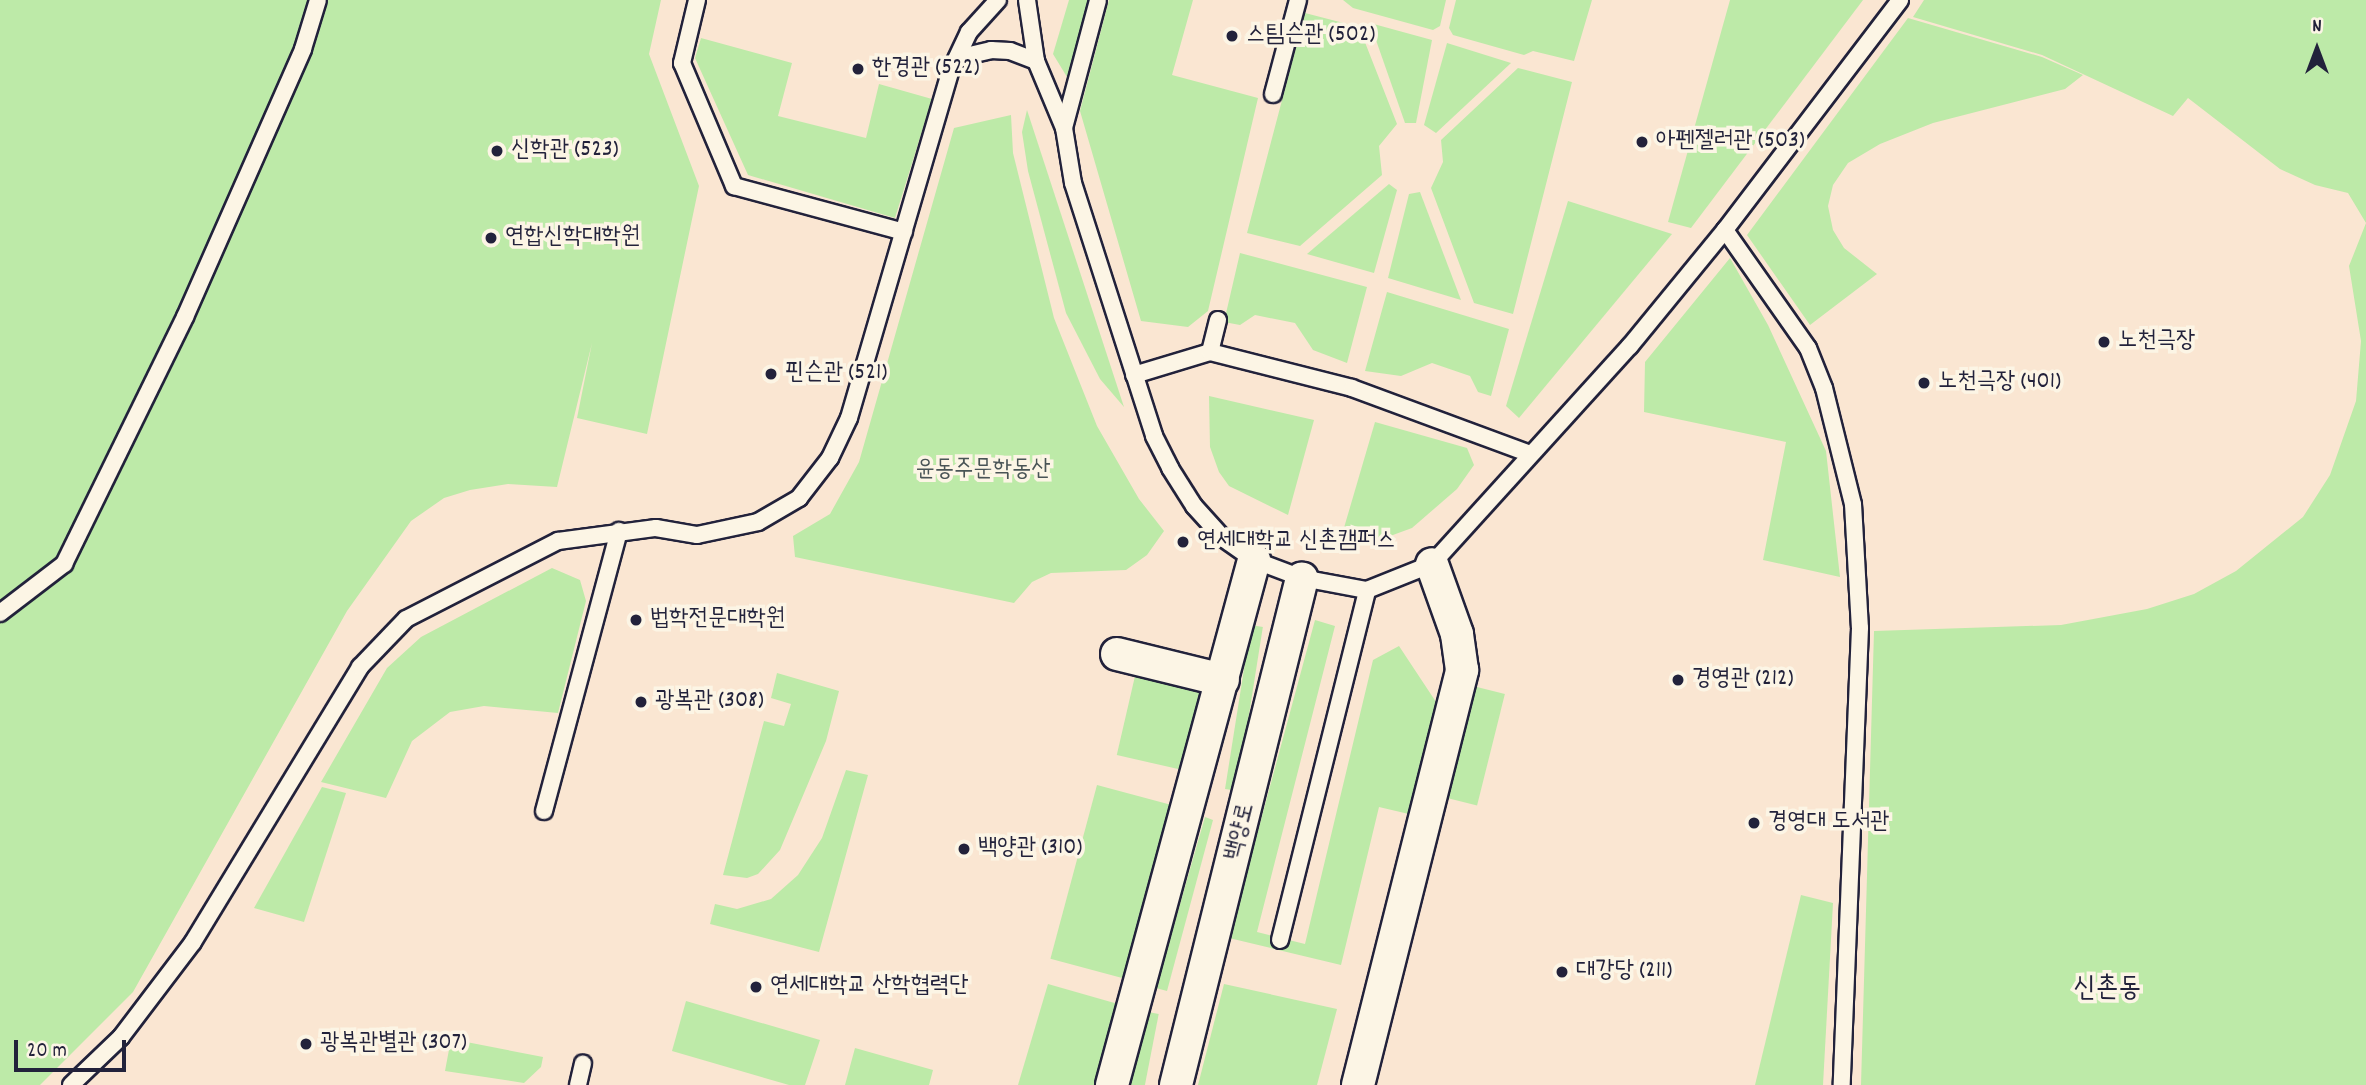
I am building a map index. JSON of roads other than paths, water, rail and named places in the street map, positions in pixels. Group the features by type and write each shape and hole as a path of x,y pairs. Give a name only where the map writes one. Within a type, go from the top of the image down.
{"street":[{"path":"1112,1085 1254,560"},
{"path":"1359,1085 1462,670 1457,634 1432,564"},
{"name":"백양로","path":"1176,1085 1302,578"},
{"path":"1117,654 1223,680"}],"lane":[{"path":"0,613 64,564 186,317 303,49 318,0"},
{"path":"697,0 682,63 734,186 904,232"},
{"path":"71,1085 121,1037 193,942 360,667 406,618 558,541 656,528 697,534 758,522 799,498 830,458 849,418 957,58 969,32 998,0"},
{"path":"1027,0 1036,61 1064,128 1073,183 1154,436 1194,506 1224,539 1254,560 1302,578 1367,590 1432,564 1630,345 1725,230 1900,0"},
{"path":"1064,128 1098,0"},
{"path":"1273,93 1298,0"},
{"path":"957,58 991,50 1010,51 1036,61"},
{"path":"1725,230 1808,348 1824,387 1853,504 1860,628 1842,1085"},
{"path":"1210,352 1218,320"},
{"path":"1134,374 1210,352 1352,387 1530,454"},
{"path":"544,811 619,531"},
{"path":"1280,940 1367,590"},
{"path":"578,1085 583,1065"}],"place":[{"name":"스팀슨관 (502)","path":"1232,36"},
{"name":"한경관 (522)","path":"858,69"},
{"name":"아펜젤러관 (503)","path":"1642,142"},
{"name":"신학관 (523)","path":"497,151"},
{"name":"연합신학대학원","path":"491,238"},
{"name":"노천극장","path":"2104,342"},
{"name":"핀슨관 (521)","path":"771,374"},
{"name":"노천극장 (401)","path":"1924,383"},
{"name":"연세대학교 신촌캠퍼스","path":"1183,542"},
{"name":"법학전문대학원","path":"636,620"},
{"name":"경영관 (212)","path":"1678,680"},
{"name":"광복관 (308)","path":"641,702"},
{"name":"경영대 도서관","path":"1754,823"},
{"name":"백양관 (310)","path":"964,849"},
{"name":"대강당 (211)","path":"1562,972"},
{"name":"연세대학교 산학협력단","path":"756,987"},
{"name":"광복관별관 (307)","path":"306,1044"}],"district":[{"name":"신촌동","path":"2107,990"}],"park label":[{"name":"윤동주문학동산","path":"983,471"}]}
